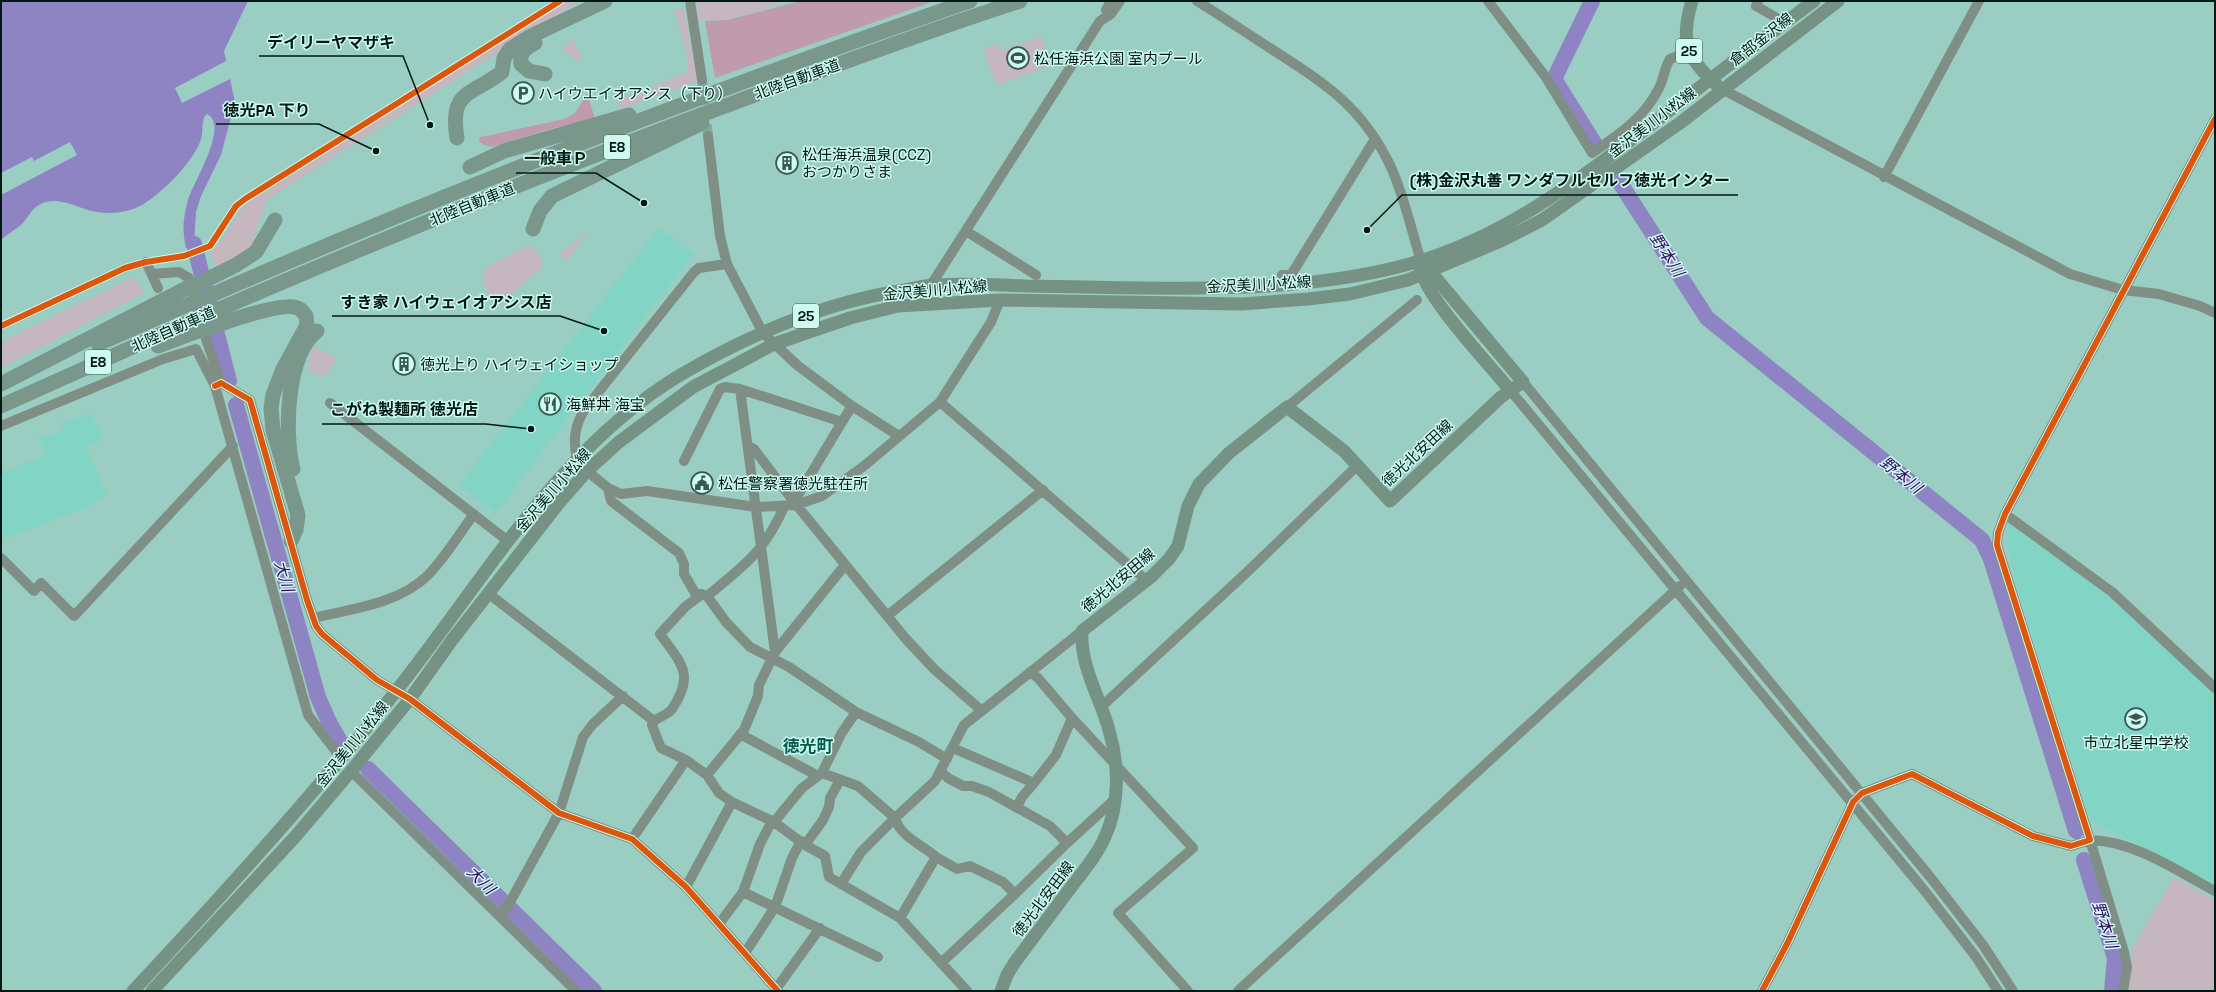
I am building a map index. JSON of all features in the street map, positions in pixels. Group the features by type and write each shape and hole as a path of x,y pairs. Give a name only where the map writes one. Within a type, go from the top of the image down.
{"highway":[{"path":"457,138 454,114 456,106 462,98 502,72 504,58 510,50 531,36 605,1"},
{"path":"545,74 525,68 521,60 524,50 614,1"},
{"name":"北陸自動車道","path":"1,388 192,303 516,169 656,114 843,45 970,1"},
{"name":"北陸自動車道","path":"1,406 222,316 361,249 516,186 663,128 848,60 1020,1"},
{"path":"470,166 504,151 643,111 817,51 843,45"},
{"path":"533,229 540,211 552,196 716,117 848,60"},
{"path":"1,384 187,288 236,265 256,252 275,220"},
{"path":"222,316 242,317 289,307 299,309 306,316 307,325 283,370 275,391 271,408 273,430 298,515 296,530 291,541"},
{"path":"1,409 197,325"},
{"path":"291,541 303,530 306,518 290,457 289,415 299,359 307,341 317,332"}],"main road":[{"name":"金沢美川小松線","path":"152,991 294,838 351,771 410,699 452,640 559,503 587,471 619,442 665,406 693,387 774,344 850,318 898,306 1000,300 1249,303 1308,299 1350,294 1426,273 1503,240 1542,220 1680,123 1722,89 1700,71 1686,44 1685,32 1692,1"},
{"name":"倉部金沢線","path":"1711,80 1814,1"},
{"name":"倉部金沢線","path":"1722,89 1838,1"},
{"name":"金沢美川小松線","path":"133,991 284,826 341,758 396,691 508,541 577,461 614,424 675,379 763,333 830,306 930,285 1187,289 1260,287 1335,280 1421,261 1500,228 1534,209 1600,165 1711,80"},
{"path":"1421,261 1434,298 1510,390"},
{"path":"1426,273 1437,281 1523,382"},
{"name":"徳光北安田線","path":"1001,991 1015,962 1100,848 1110,824 1117,764 1109,729 1084,658 1081,645 1082,632 1146,580 1169,559 1178,546 1188,506 1199,484 1229,453 1287,407 1344,451 1390,501 1510,390 1523,382"}],"street":[{"path":"690,1 702,80"},
{"path":"1111,1 1106,10 1111,14"},
{"path":"930,285 1100,21 1111,14 1120,1"},
{"path":"1197,1 1330,87 1354,110 1375,139 1390,165 1399,188 1421,261"},
{"path":"1488,1 1545,76 1592,153 1624,131 1651,102 1659,88 1670,58 1689,52"},
{"path":"1758,1 1756,6 1777,18 1782,25"},
{"path":"1884,177 1979,1"},
{"path":"1722,89 1884,177 2070,274 2123,290 2159,294 2200,306 2215,313"},
{"path":"2123,991 2128,967 2124,952 1997,545 1998,533 2005,514 2215,119"},
{"path":"708,136 720,236 727,264 763,333 797,365 852,406 899,436"},
{"path":"1282,275 1291,274 1375,139"},
{"path":"966,231 1036,275"},
{"path":"146,262 158,288"},
{"path":"577,461 574,444 577,422 585,409 694,272 699,268 727,264"},
{"path":"152,274 179,272 189,278 233,446 308,715 341,758"},
{"path":"587,471 608,488 621,494 647,491 756,508 784,507 822,496 864,466 940,402 991,322 1000,300"},
{"path":"1287,407 1417,300"},
{"path":"1,426 163,359 196,349 218,385 250,400 314,618 319,630 329,641 377,680 410,699 559,813 632,839 686,887 777,990 820,928"},
{"path":"1523,382 1936,884 1983,945 2013,991"},
{"path":"684,461 720,389 725,387 740,389 842,422"},
{"path":"740,389 774,655"},
{"path":"1510,390 1674,590 1853,802 1971,951 1998,991"},
{"path":"940,402 1146,580"},
{"path":"330,403 508,541"},
{"path":"795,504 852,406"},
{"path":"1,558 34,591 41,583 74,616 233,446"},
{"path":"748,446 754,449 795,504 906,639 934,669 982,711"},
{"path":"1101,707 1245,574 1358,465"},
{"path":"608,488 612,501 679,553 684,564 684,574 695,593 704,595 726,622 750,647 774,655 789,667 856,712 947,758"},
{"path":"887,616 1043,490"},
{"path":"784,507 775,528 754,557 704,595 685,607 660,634 678,658 684,673 685,687 673,709 654,721 652,725 661,748 686,760 706,775 719,793 732,802 773,821 803,843 825,856 828,877 900,918 967,991"},
{"path":"314,618 379,602 414,587 428,575 474,514"},
{"path":"2005,514 2112,592 2215,688"},
{"path":"706,775 740,734 758,696 759,685 774,655 845,565"},
{"path":"1238,991 1674,590 1687,580"},
{"path":"489,594 654,721"},
{"path":"841,884 861,852 927,789 940,771 964,725 1082,632"},
{"path":"1030,672 1038,678 1072,718 1117,764 1193,848 1118,913 1188,991"},
{"path":"501,914 510,902 559,813 583,737 593,724 623,696"},
{"path":"719,924 743,892 760,844 773,821 802,788 820,775 841,734 856,712"},
{"path":"1017,807 1022,797 1056,755 1072,718"},
{"path":"740,734 820,775 858,786 895,818 896,824 911,840 923,846 936,857 957,869 970,866 1003,882 1015,894"},
{"path":"953,748 1034,783"},
{"path":"632,839 686,760"},
{"path":"351,771 501,914 576,991"},
{"path":"940,771 948,778 963,786 972,786 989,792 1017,807 1050,826 1066,843"},
{"path":"1762,991 1788,942 1853,802 1862,793 1912,774 2033,836 2071,846 2090,840 2104,840 2143,854 2215,892"},
{"path":"744,953 774,907 792,858 823,820 829,807 830,798 840,780"},
{"path":"941,963 1015,894 1066,843 1114,800"},
{"path":"686,887 732,802"},
{"path":"900,918 936,857"},
{"path":"743,892 878,957"}],"shaded area":[{"path":"1,1 248,1 224,51 235,102 221,155 201,196 196,212 194,244 186,248 184,219 188,200 208,155 212,142 214,130 213,120 207,114 203,122 201,139 185,167 159,193 142,205 131,210 105,213 92,211 59,201 45,202 36,207 21,225 1,240"},
{"path":"566,1 579,1 266,200 251,247 240,257 216,266 210,251 216,247 225,236 246,204"},
{"path":"696,1 782,1 764,10 726,19 698,20"},
{"path":"801,1 935,1 715,78 705,21 727,20"},
{"path":"674,9 684,9 697,81 620,110 618,100 688,72 688,58"},
{"name":"松任海浜公園 室内プール","path":"1041,36 1052,65 997,85 983,49 998,44 1001,51"},
{"path":"574,39 582,64 562,49"},
{"path":"587,94 595,118 547,130 492,147 483,145 479,141 480,137 564,119 575,113"},
{"path":"659,227 693,254 496,513 459,485"},
{"path":"591,229 566,261 559,255"},
{"path":"527,246 535,248 543,263 541,268 497,306 487,293 484,283 486,268"},
{"path":"134,277 144,293 1,368 1,342"},
{"path":"312,346 337,358 325,377 308,371"},
{"path":"91,413 103,438 86,447 107,495 85,508 7,538 1,533 1,473 46,455 39,438 64,430 61,424"},
{"name":"市立北星中学校","path":"2011,522 2106,591 2215,691 2215,886 2094,822 2088,813 2017,588 2007,544 2008,523"},
{"path":"2174,877 2215,900 2215,991 2128,991 2132,968 2131,951"}],"pier":[{"path":"228,60 232,78 182,103 175,88"},
{"path":"70,142 77,155 1,195 1,173 32,157 34,161"}],"waterway":[{"name":"野本川","path":"1592,1 1554,79 1596,146"},
{"name":"野本川","path":"1620,183 1707,318 1982,540 1991,559 2076,831"},
{"name":"大川","path":"194,244 229,381"},
{"name":"大川","path":"236,405 318,697 329,722 341,743"},
{"name":"大川","path":"368,769 594,991"},
{"name":"野本川","path":"2084,860 2115,958 2112,991"}],"tunnel":[{"path":"702,80 708,136"}],"cycle path":[{"path":"1,326 125,268 146,262 184,256 210,246 236,206 245,199 560,1"},
{"path":"1762,991 1788,942 1853,802 1862,793 1912,774 2033,836 2071,846 2090,840 1997,545 1998,533 2005,514 2215,119"},
{"path":"215,386 221,383 250,400 307,600 316,626 322,634 377,680 410,699 559,813 632,839 686,887 778,991"}],"place":[{"name":"松任海浜公園 室内プール","path":"1018,58"},
{"name":"ハイウエイオアシス（下り）","path":"523,93"},
{"name":"デイリーヤマザキ","path":"430,125"},
{"name":"徳光PA 下り","path":"376,151"},
{"name":"松任海浜温泉(CCZ) おつかりさま","path":"787,163"},
{"name":"一般車Ｐ","path":"644,203"},
{"name":"(株)金沢丸善 ワンダフルセルフ徳光インター","path":"1367,230"},
{"name":"すき家 ハイウェイオアシス店","path":"604,331"},
{"name":"徳光上り ハイウェイショップ","path":"404,364"},
{"name":"海鮮丼 海宝","path":"550,404"},
{"name":"こがね製麺所 徳光店","path":"531,429"},
{"name":"松任警察署徳光駐在所","path":"702,483"},
{"name":"市立北星中学校","path":"2136,719"}],"district":[{"name":"徳光町","path":"808,746"}]}
